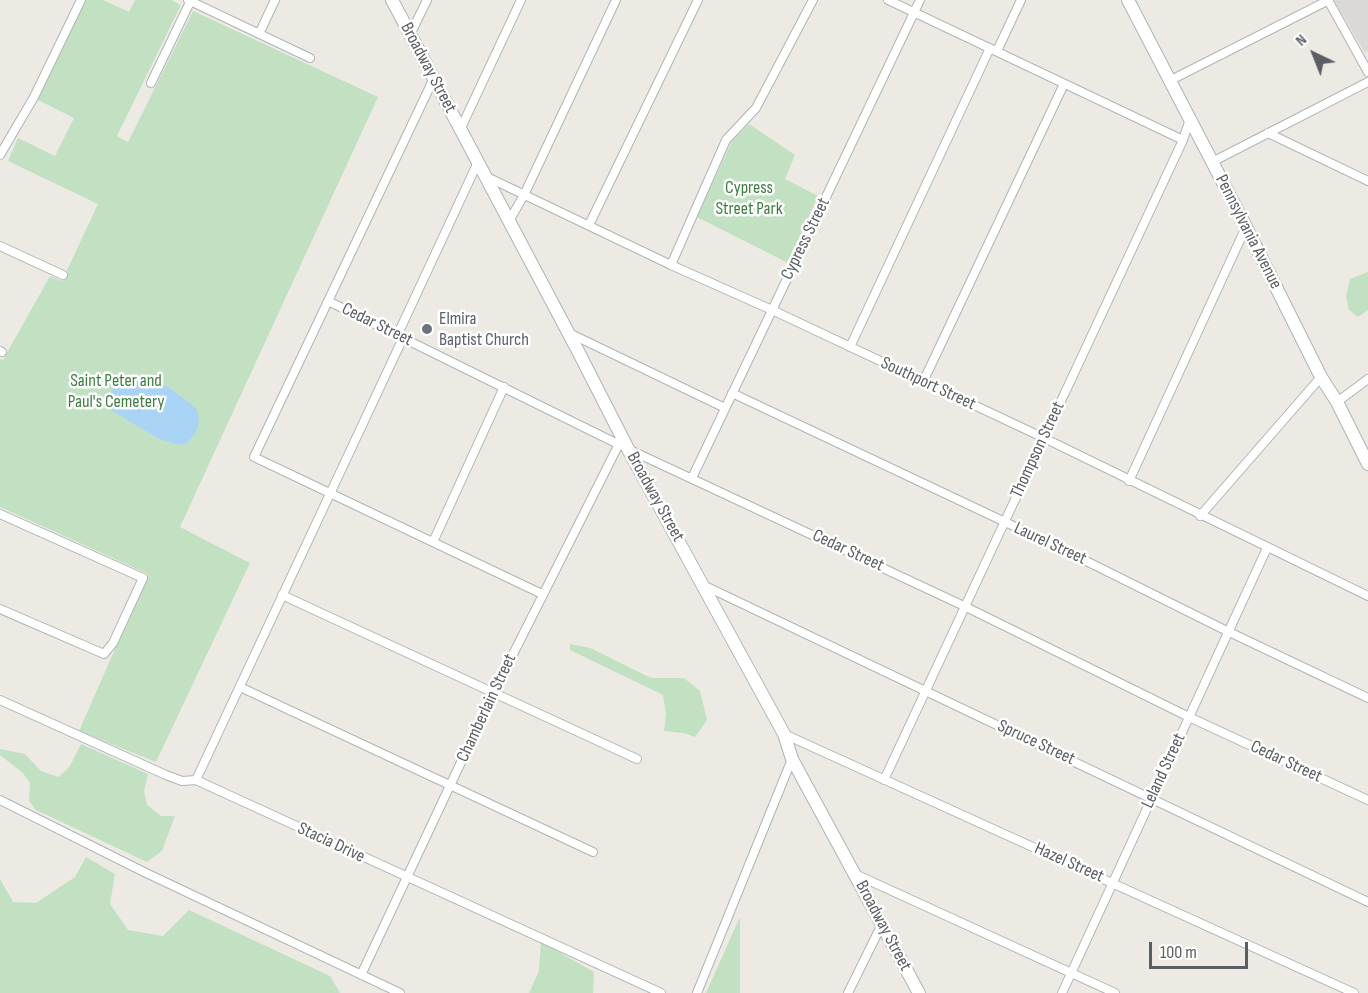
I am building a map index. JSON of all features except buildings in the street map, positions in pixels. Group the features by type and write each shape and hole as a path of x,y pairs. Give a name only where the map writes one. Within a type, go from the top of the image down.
{"street":[{"path":"0,155 34,97 81,0"},
{"path":"151,83 190,0 310,58"},
{"path":"259,34 275,0"},
{"name":"Broadway Street","path":"392,0 569,333 623,446 703,585 784,734 792,759 919,993"},
{"path":"410,35 427,0"},
{"path":"460,130 521,0"},
{"path":"509,221 524,195 616,0"},
{"path":"590,225 698,0"},
{"path":"671,265 726,140 756,108 813,0"},
{"path":"888,0 1183,140"},
{"name":"Cypress Street","path":"692,478 920,0"},
{"path":"850,347 993,49 1021,0"},
{"name":"Pennsylvania Avenue","path":"1129,0 1321,377 1337,402 1368,464"},
{"path":"1171,80 1329,0 1368,72"},
{"path":"434,78 254,457 542,594"},
{"path":"1212,162 1368,82"},
{"path":"923,382 1064,84"},
{"name":"Thompson Street","path":"884,780 1183,140 1190,119"},
{"path":"1268,133 1368,181"},
{"path":"0,135 9,140"},
{"path":"196,780 330,492 478,162"},
{"name":"Southport Street","path":"485,176 1044,438 1368,596"},
{"path":"1129,481 1246,227"},
{"path":"0,246 63,275"},
{"name":"Cedar Street","path":"328,302 623,446 964,606 1189,717 1368,800"},
{"path":"569,333 725,408"},
{"path":"1200,516 1321,377"},
{"path":"1337,402 1368,379"},
{"path":"433,543 504,387"},
{"name":"Laurel Street","path":"732,393 1368,698"},
{"name":"Chamberlain Street","path":"361,975 542,594 623,446"},
{"path":"0,514 143,578 113,643 104,654 0,609"},
{"name":"Leland Street","path":"1062,993 1267,548"},
{"name":"Spruce Street","path":"703,585 1368,902"},
{"path":"282,595 637,759"},
{"path":"240,687 593,852"},
{"name":"Stacia Drive","path":"0,700 166,775 182,781 196,780 661,993"},
{"name":"Hazel Street","path":"784,734 1354,993"},
{"path":"697,993 792,759"},
{"path":"0,800 144,872 400,993"},
{"path":"855,874 1115,993"},
{"path":"848,993 882,924"}],"shaded area":[{"path":"1334,0 1368,0 1368,51 1365,53"}],"green space":[{"name":"Saint Peter and Paul's Cemetery","path":"84,0 103,0 129,12 135,0 171,0 181,5 117,136 128,142 193,11 378,97 180,527 250,563 156,762 79,731 148,574 0,507 0,359 3,360 50,276 62,281 98,204 8,161 18,138 55,156 74,118 36,99"},
{"name":"Cypress Street Park","path":"749,124 795,155 785,179 818,196 788,263 697,217 732,141"},
{"path":"1368,272 1368,310 1358,317 1349,310 1346,297 1350,279"},
{"path":"570,644 590,648 651,678 684,678 700,691 707,720 695,737 664,731 666,714 663,695 570,650"},
{"path":"81,744 148,774 144,791 147,805 161,816 175,816 162,851 147,862 36,810 29,801 30,783 23,773 0,755 0,749 25,754 41,771 59,777 70,766"},
{"path":"86,857 115,874 110,904 128,930 163,936 189,910 330,976 340,993 0,993 0,879 13,902 36,903 75,877"},
{"path":"740,917 740,993 706,993"},
{"path":"541,942 594,972 593,993 529,993 539,971"}],"water":[{"path":"143,379 167,386 196,408 199,417 198,427 188,442 181,445 159,439 111,410 107,405 107,398 116,385 125,381"}],"place":[{"name":"Elmira Baptist Church","path":"427,329"}]}
